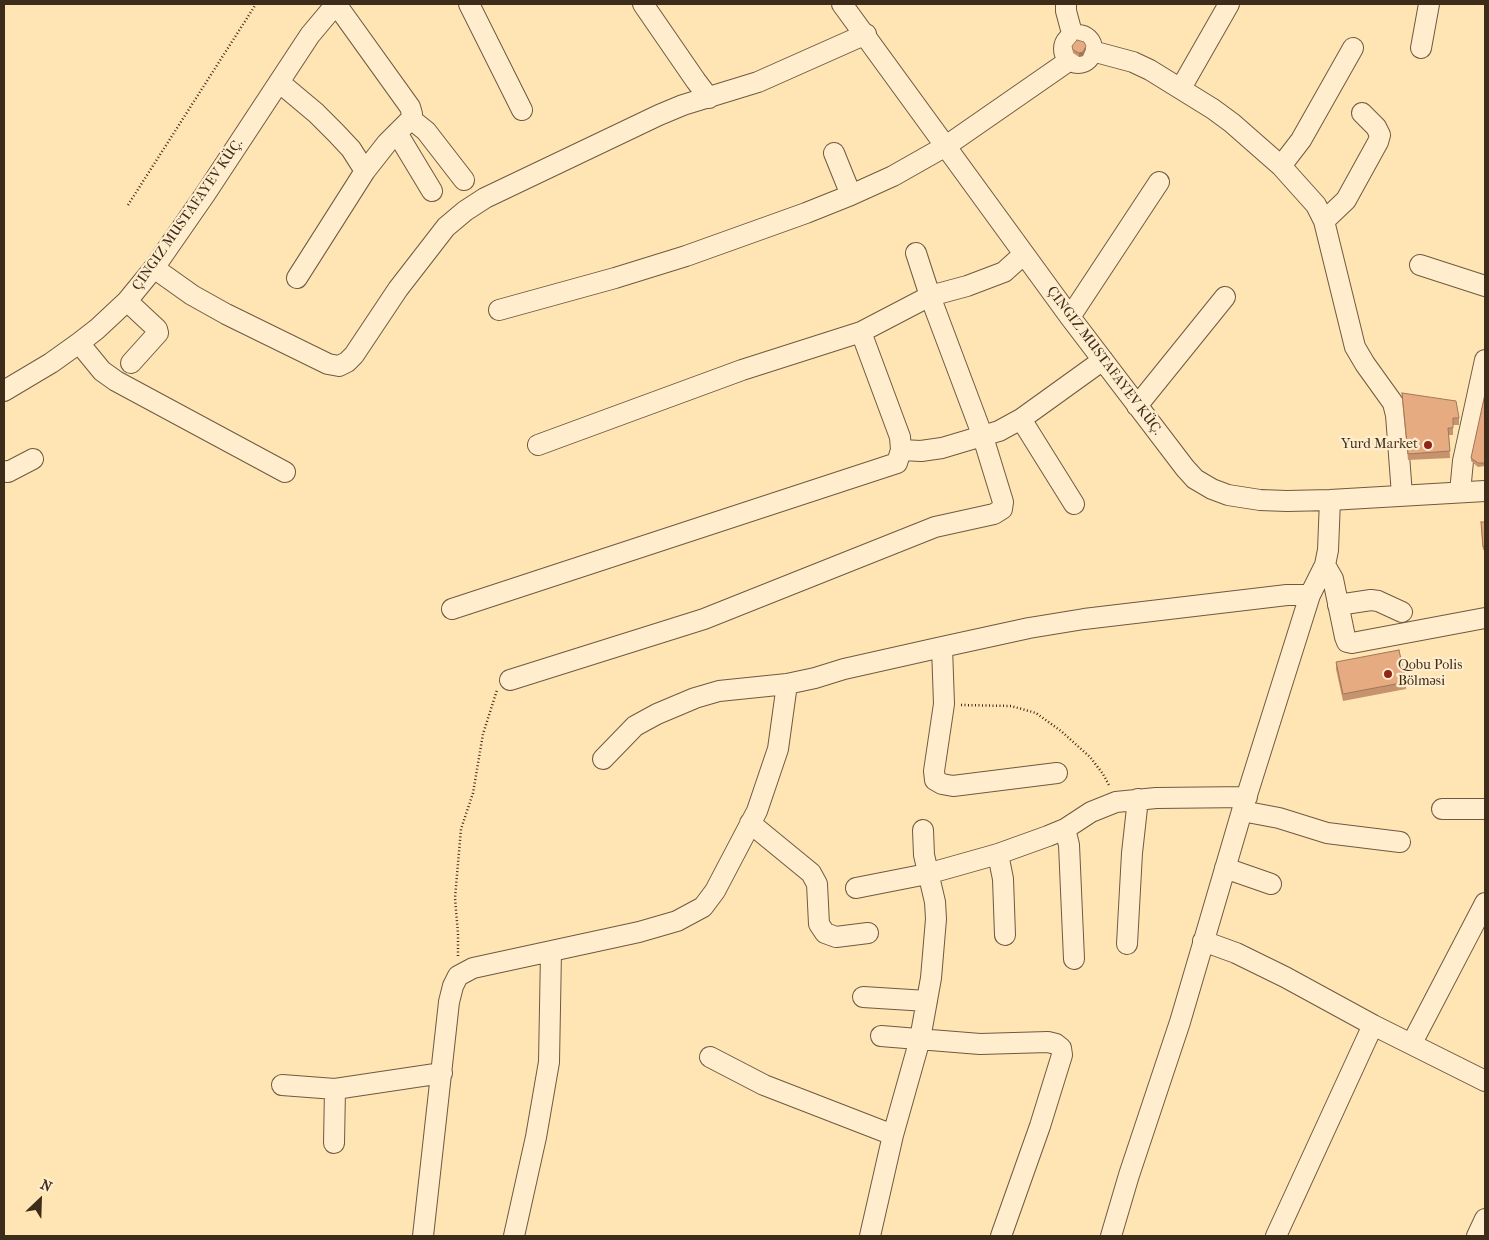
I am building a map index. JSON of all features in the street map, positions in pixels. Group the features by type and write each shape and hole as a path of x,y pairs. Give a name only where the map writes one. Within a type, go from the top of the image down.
{"street":[{"path":"296,278 364,171 411,119 412,114 410,107 336,4"},
{"name":"ÇINGIZ MUSTAFAYEV KÜÇ.","path":"4,391 51,363 79,343 97,329 127,300 154,268 310,35 336,4"},
{"path":"469,4 522,110"},
{"path":"643,4 709,98"},
{"name":"ÇINGIZ MUSTAFAYEV KÜÇ.","path":"842,4 866,34 1070,317 1185,468 1196,479 1212,489 1228,495 1260,500 1330,500 1485,491"},
{"path":"1066,4 1073,37"},
{"path":"1181,88 1229,4"},
{"path":"1421,48 1429,4"},
{"path":"154,268 192,295 226,314 328,364 339,366 347,362 354,355 398,289 446,227 465,210 538,172 659,115 683,105 758,82 866,34"},
{"path":"1082,36 1092,46 1092,51 1084,62 1074,62 1067,57 1065,48 1069,39 1082,36"},
{"path":"1281,166 1301,140 1353,48"},
{"path":"1092,51 1133,62 1150,70 1181,88 1232,123 1281,166 1316,205 1324,221 1355,347 1393,403 1396,415 1402,495"},
{"path":"499,310 686,256 851,195 893,176 946,146 1070,60"},
{"path":"280,82 316,113 346,144 364,171"},
{"path":"1324,221 1346,200 1378,142 1380,135 1376,127 1362,113"},
{"path":"411,119 426,131 464,180"},
{"path":"397,134 432,190"},
{"path":"834,153 851,195"},
{"path":"1070,317 1159,182"},
{"path":"510,680 704,619 935,528 994,514 1002,509 1003,502 983,436 930,296 916,253"},
{"path":"538,445 742,370 862,332 930,296 967,286 1004,272 1024,254"},
{"path":"1420,265 1485,286"},
{"path":"1137,406 1225,297"},
{"path":"127,300 157,328 158,333 131,363"},
{"path":"452,609 897,463 901,450 900,437 862,332"},
{"path":"79,343 102,371 116,381 285,472"},
{"path":"901,450 921,452 999,431 1021,419 1103,360"},
{"path":"1460,492 1463,461 1484,368"},
{"path":"1021,419 1074,504"},
{"path":"4,471 8,472 33,459"},
{"path":"1111,1236 1129,1175 1180,1022 1244,804 1310,595 1325,565 1328,550 1330,500"},
{"path":"1325,565 1333,579 1347,642 1352,643 1485,618"},
{"path":"603,759 635,726 687,701 719,691 787,684 844,669 1028,628 1084,619 1287,595 1310,595"},
{"path":"1338,605 1364,600 1378,601 1402,612"},
{"path":"942,647 944,704 934,771 935,780 942,784 953,786 1057,773"},
{"path":"423,1236 449,1002 458,976 474,968 639,932 677,921 702,907 715,891 757,811 778,749 787,684"},
{"path":"1127,944 1132,853 1138,799"},
{"path":"856,888 927,874 998,854 1065,829 1091,812 1116,802 1138,799 1244,804 1279,818 1327,833 1400,842"},
{"path":"1442,809 1485,809"},
{"path":"750,823 811,873 817,884 819,924 825,933 836,937 868,933"},
{"path":"1065,829 1069,845 1074,959"},
{"path":"870,1236 893,1135 920,1039 931,978 936,919 933,889 927,874 924,855 924,830"},
{"path":"998,854 1003,878 1005,934"},
{"path":"1225,868 1271,884"},
{"path":"1412,1043 1485,904"},
{"path":"1203,941 1236,953 1485,1081"},
{"path":"514,1236 550,1062 550,952"},
{"path":"863,997 927,1001"},
{"path":"1276,1236 1373,1025"},
{"path":"881,1036 980,1044 1048,1042 1056,1044 1061,1048 1062,1055 1040,1126 1001,1236"},
{"path":"710,1057 764,1085 893,1135"},
{"path":"282,1085 335,1090 442,1073"},
{"path":"334,1142 335,1090"},
{"path":"1478,1236 1485,1219"}],"path":[{"path":"128,205 256,4"},
{"path":"458,976 458,934 455,898 461,829 473,793 483,734 492,703 498,688 510,680"},
{"path":"944,704 1011,706 1036,713 1090,757 1103,774 1116,802"}],"building":[{"path":"1077,40 1084,42 1086,46 1083,52 1079,53 1073,50 1072,46"},
{"path":"1402,393 1456,401 1459,418 1453,418 1453,428 1448,428 1450,451 1408,454"},
{"path":"1485,394 1485,463 1478,463 1471,458"},
{"path":"1481,522 1485,522 1485,546 1483,547"},
{"path":"1399,650 1406,682 1343,694 1336,662"}],"place":[{"name":"Yurd Market","path":"1428,445"},
{"name":"Qobu Polis Bölməsi","path":"1388,674"}]}
